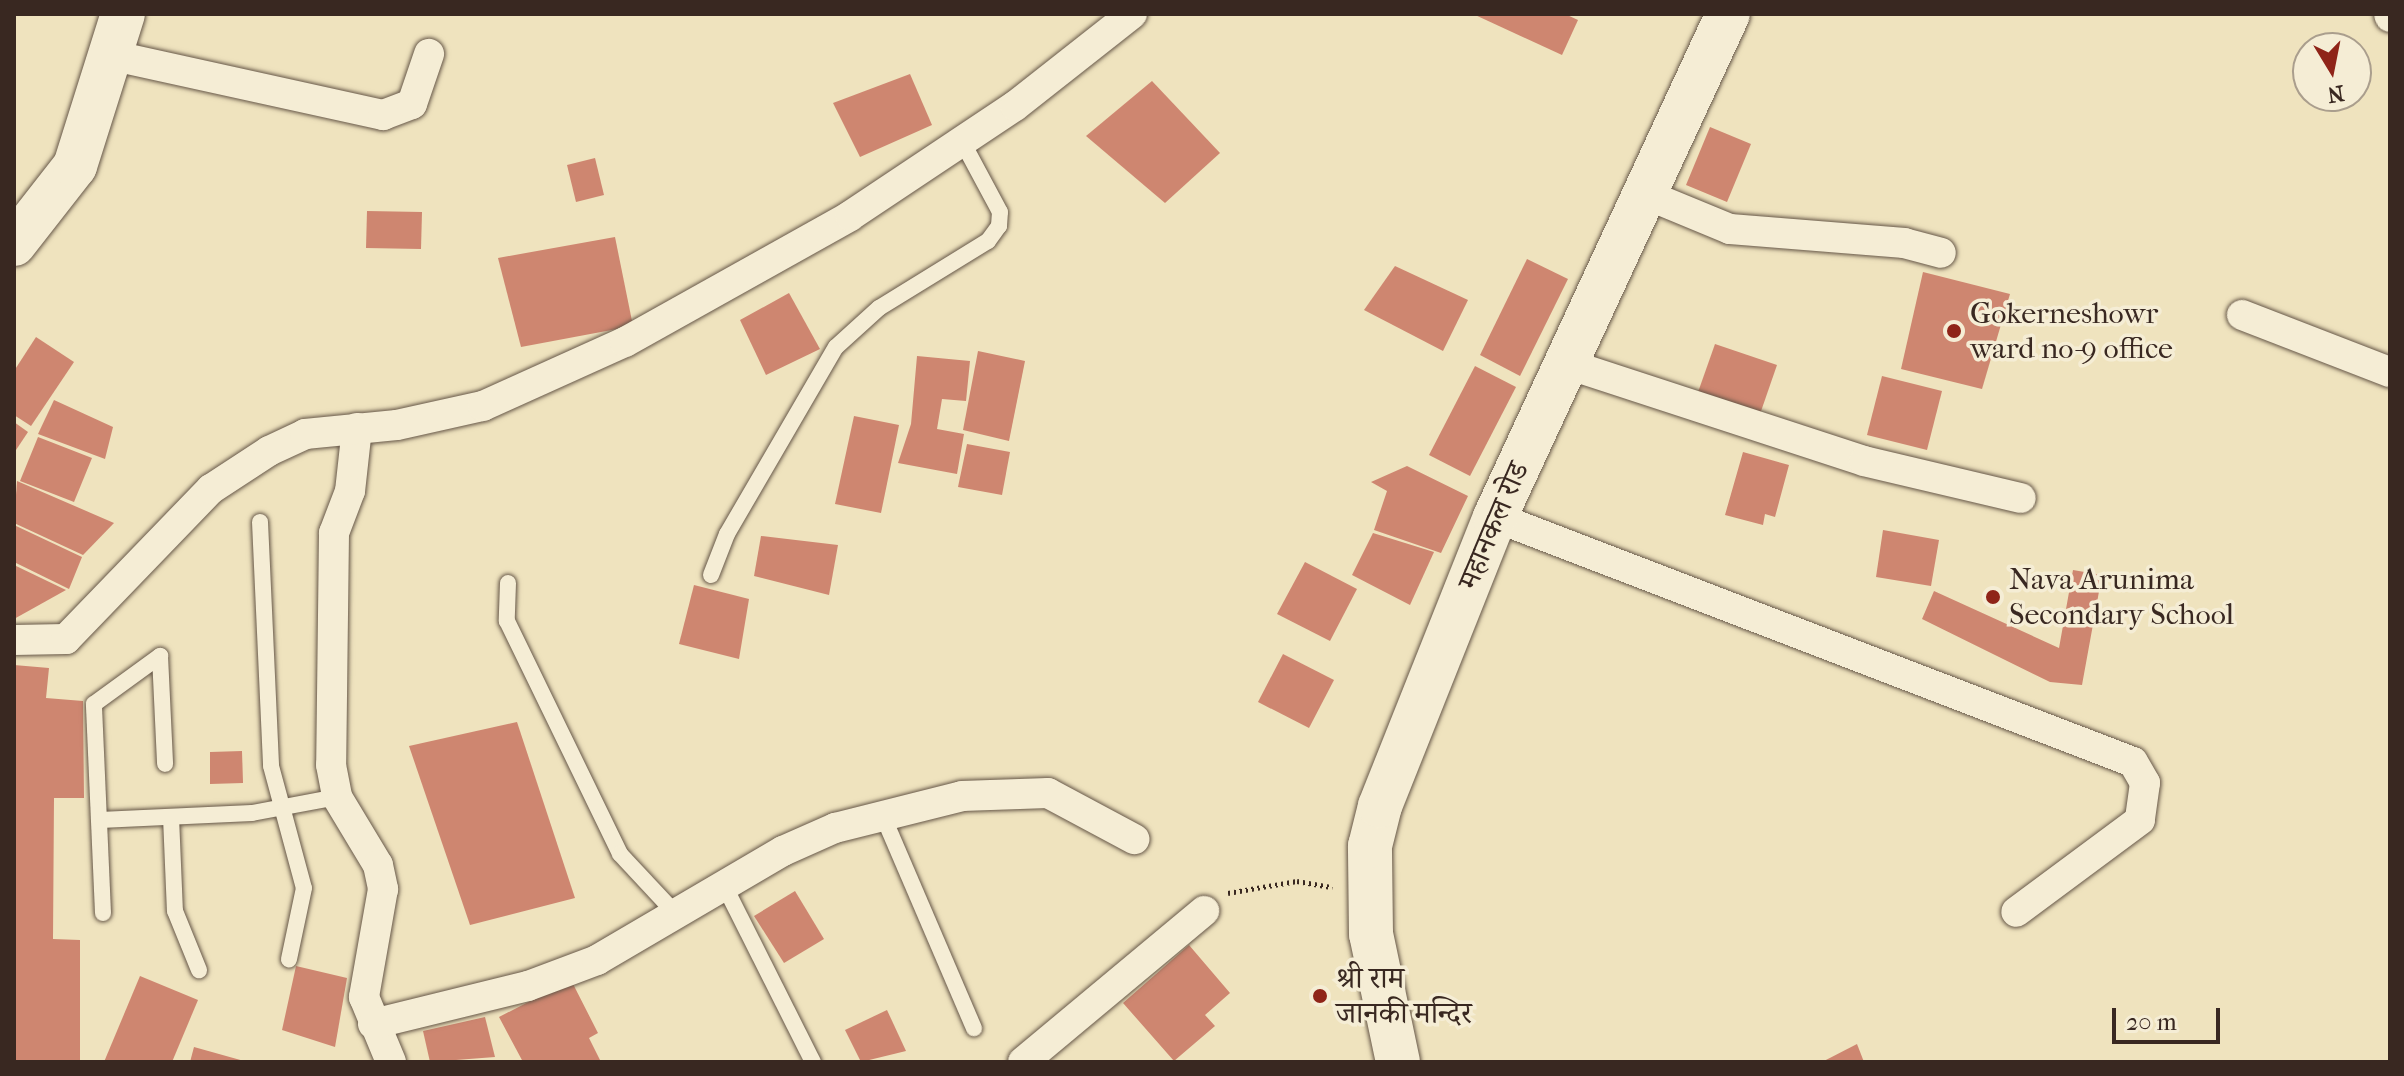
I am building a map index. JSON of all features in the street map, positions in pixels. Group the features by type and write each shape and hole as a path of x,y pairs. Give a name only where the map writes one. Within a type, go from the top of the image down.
{"main road":[{"path":"14,244 75,166 123,14"},
{"name":"महानकल रोड","path":"1398,1062 1368,893 1380,806 1495,517 1728,14"}],"street":[{"path":"14,640 66,639 211,489 305,434 483,406 559,375 850,216 962,141 1132,14"},
{"path":"110,55 383,115 412,104 429,54"},
{"path":"1645,194 1730,229 1904,243 1941,253"},
{"path":"2242,315 2390,372"},
{"path":"1567,364 1864,461 2021,498"},
{"path":"357,428 350,491 334,533 337,797 378,865 383,889 364,982 373,1024 391,1062"},
{"path":"1495,517 2133,762 2145,783 2140,820 2016,912"},
{"path":"373,1024 528,986 597,960 783,851 883,816 962,796 1048,793 1134,839"},
{"path":"1023,1062 1204,911"}],"lane":[{"path":"711,575 727,534 836,347 879,308 988,241 999,226 1000,212 962,141"},
{"path":"260,522 271,766 304,888 289,959"},
{"path":"508,583 507,621 614,842 676,914"},
{"path":"103,913 94,704 160,656 165,764"},
{"path":"100,820 282,807 337,797"},
{"path":"883,816 974,1028"},
{"path":"171,817 175,911 199,970"},
{"path":"724,885 813,1062"}],"path":[{"path":"1204,911 1255,884 1297,881 1368,893"}],"building":[{"path":"1473,14 1565,14 1578,20 1562,55"},
{"path":"910,74 932,125 860,157 833,103"},
{"path":"1152,81 1220,153 1165,203 1086,136"},
{"path":"1710,127 1751,144 1727,202 1686,185"},
{"path":"595,158 604,195 576,202 567,165"},
{"path":"367,211 422,212 421,249 366,248"},
{"path":"615,237 633,326 521,347 498,258"},
{"path":"1527,259 1568,279 1520,376 1480,355"},
{"path":"1395,266 1468,300 1443,351 1364,310"},
{"name":"Gokerneshowr ward no-9 office","path":"1923,272 2010,294 1982,389 1901,369"},
{"path":"789,293 820,349 766,375 740,320"},
{"path":"36,337 74,362 31,426 14,415 14,371"},
{"path":"1715,344 1777,365 1759,417 1697,395"},
{"path":"978,351 1025,361 1009,441 963,430"},
{"path":"917,356 970,361 966,401 942,399 937,429 964,434 957,474 898,463 911,424"},
{"path":"1475,366 1516,387 1470,476 1429,455"},
{"path":"1882,376 1942,391 1927,450 1867,435"},
{"path":"54,400 113,427 105,459 38,434"},
{"path":"854,416 899,425 881,513 835,504"},
{"path":"14,422 28,432 14,453"},
{"path":"38,437 92,458 74,502 20,481"},
{"path":"967,444 1010,452 1002,495 958,487"},
{"path":"1743,452 1789,465 1775,517 1765,514 1763,525 1725,515"},
{"path":"1407,466 1468,496 1441,553 1374,530 1387,491 1371,482"},
{"path":"17,481 114,523 83,555 14,523"},
{"path":"14,525 82,557 69,589 14,562"},
{"path":"1883,530 1939,540 1931,586 1876,577"},
{"path":"1373,533 1434,552 1410,605 1352,575"},
{"path":"761,536 838,545 829,595 754,576"},
{"path":"1305,562 1357,589 1330,641 1277,614"},
{"path":"14,565 66,590 14,619"},
{"path":"2073,570 2102,575 2082,685 2050,682 1922,619 1934,591 2059,648"},
{"path":"694,585 749,599 739,659 679,644"},
{"path":"1283,654 1334,680 1309,728 1258,702"},
{"path":"14,665 49,668 46,698 83,701 84,798 54,798 53,939 80,940 80,1062 14,1062"},
{"path":"517,722 575,898 470,925 409,746"},
{"path":"242,751 243,783 210,784 210,752"},
{"path":"795,891 824,939 784,963 754,916"},
{"path":"1189,945 1230,993 1205,1015 1215,1026 1174,1061 1123,1003"},
{"path":"296,966 347,978 335,1047 282,1030"},
{"path":"140,976 198,1000 172,1062 104,1062"},
{"path":"571,980 598,1033 589,1038 601,1062 523,1062 499,1017"},
{"path":"887,1010 906,1051 861,1062 845,1030"},
{"path":"485,1017 495,1057 430,1062 423,1031"},
{"path":"1857,1044 1864,1062 1822,1062"},
{"path":"194,1047 244,1061 244,1062 190,1062"}],"place":[{"name":"Gokerneshowr ward no-9 office","path":"1954,331"},
{"name":"Nava Arunima Secondary School","path":"1993,597"},
{"name":"श्री राम जानकी मन्दिर","path":"1320,996"}]}
